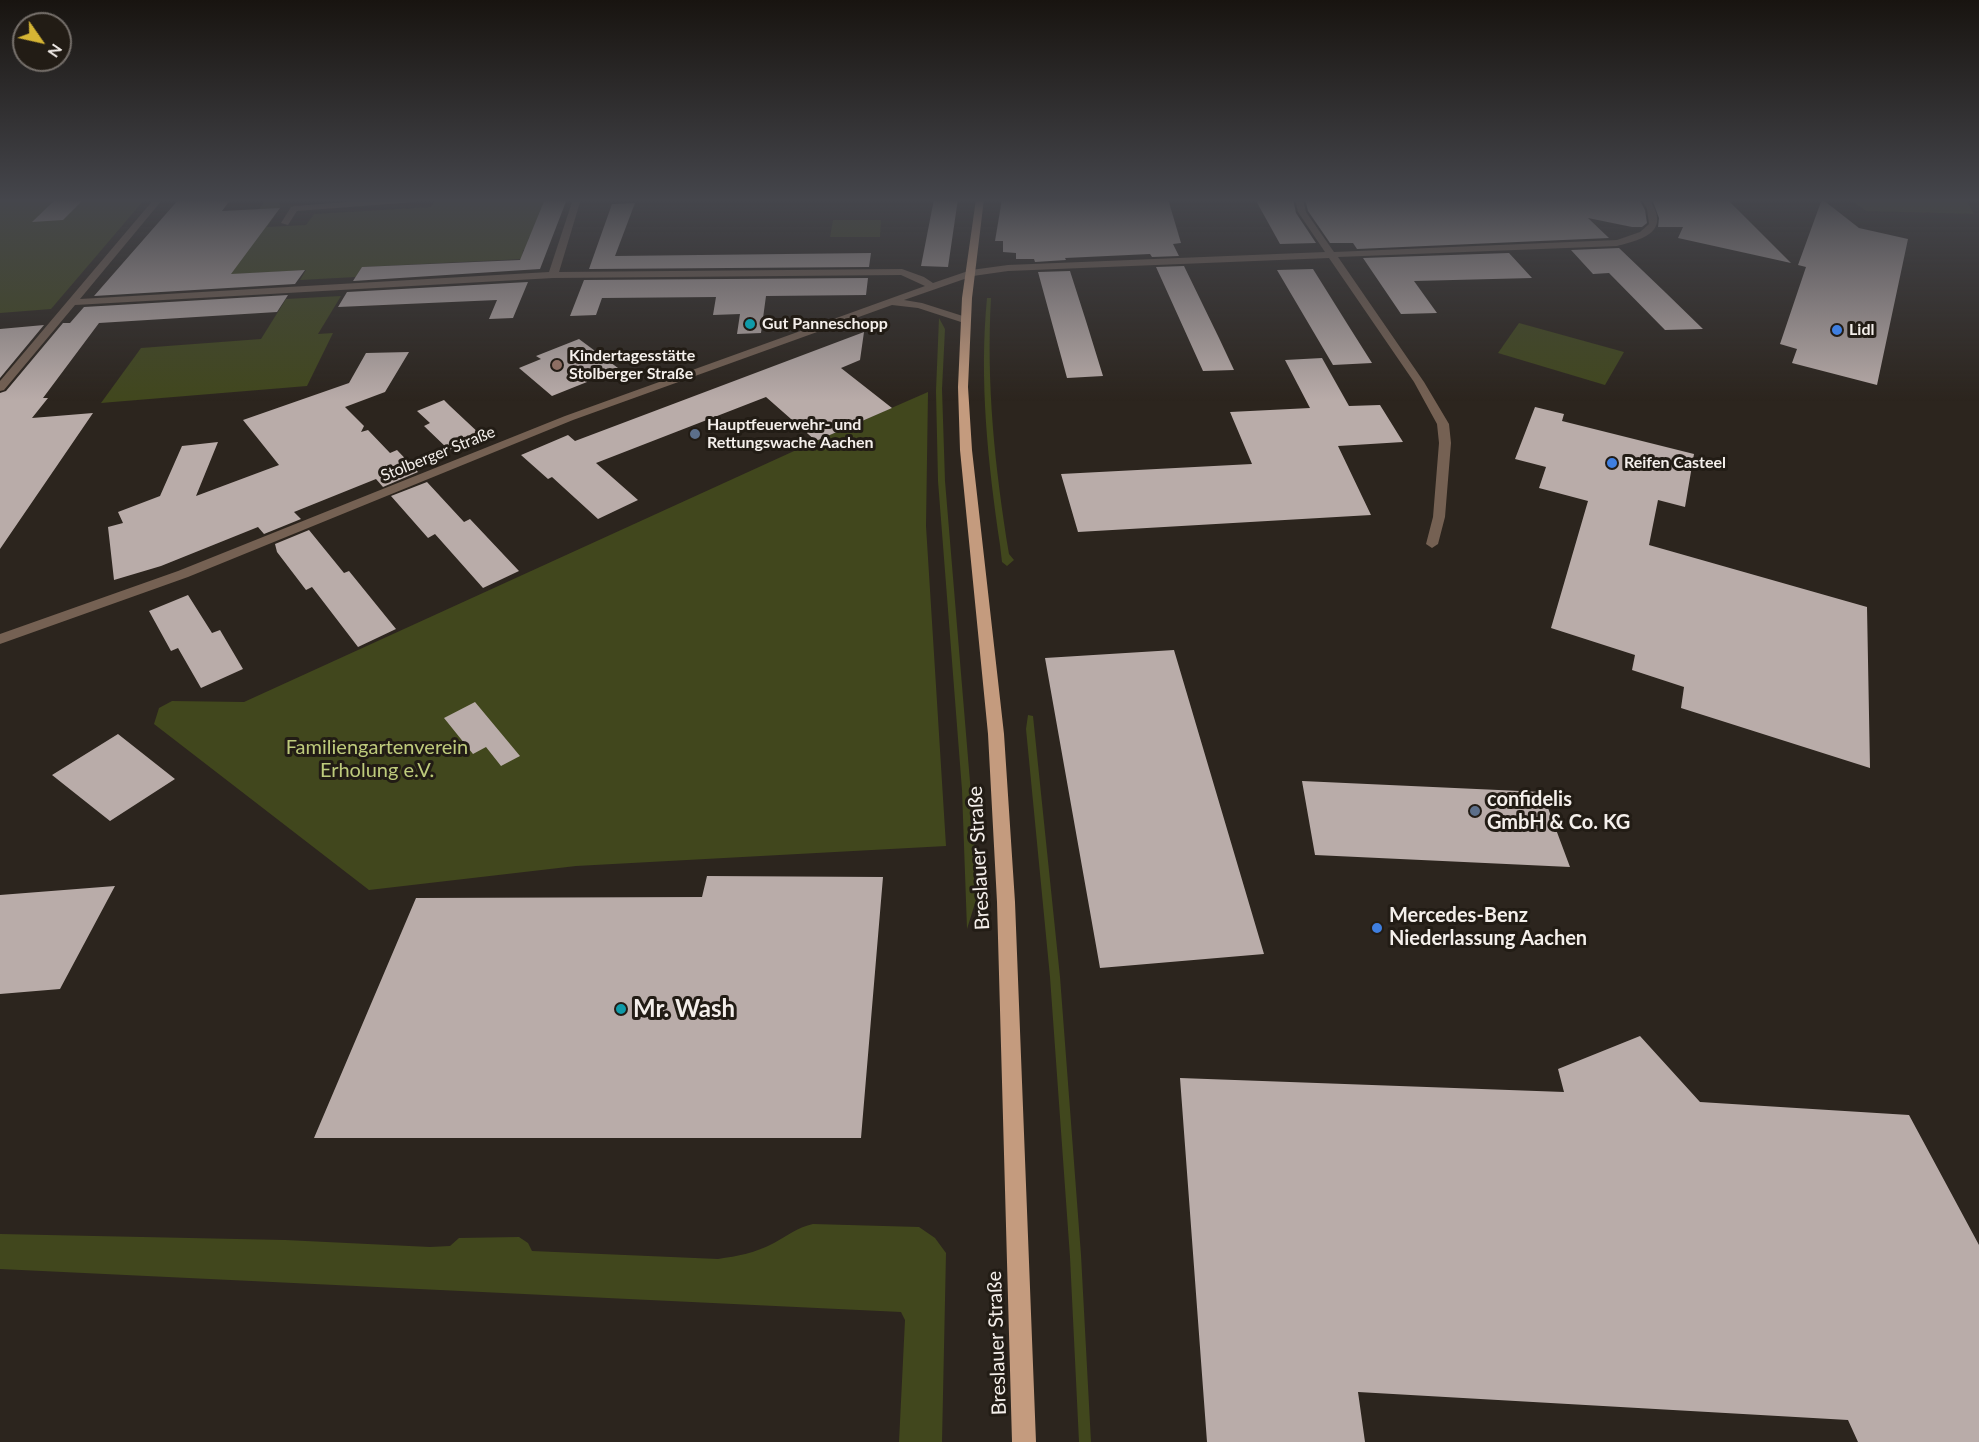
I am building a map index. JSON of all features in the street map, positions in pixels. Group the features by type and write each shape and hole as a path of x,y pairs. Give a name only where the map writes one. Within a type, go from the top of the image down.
{"main road":[{"path":"971,273 972,266"},
{"name":"Breslauer Straße","path":"971,273 965,320 963,387 966,450 996,734 1006,902 1024,1442"}],"street":[{"path":"0,388 102,266"},
{"path":"553,275 556,266"},
{"name":"Stolberger Straße","path":"0,639 183,574 569,418 971,273 1008,268 1050,266"},
{"path":"1338,266 1419,382 1443,424 1444,443 1439,516 1432,544"},
{"path":"71,302 553,275 902,272 921,279 932,287"},
{"name":"Stolberger Straße","path":"890,302 919,305 965,320"}],"green space":[{"path":"0,266 87,266 51,309 0,313"},
{"path":"163,266 376,266 362,267 356,277 300,280 306,270 133,280"},
{"path":"341,296 318,334 333,333 307,386 101,403 141,348 261,339 286,299"},
{"path":"987,298 991,298 991,394 996,458 1009,554 1014,560 1007,566 1002,562 986,422 984,360"},
{"path":"939,318 945,329 942,389 945,481 974,830 976,900 967,929 962,790 938,481 936,391"},
{"path":"1519,323 1624,352 1605,385 1498,353"},
{"name":"Familiengartenverein Erholung e.V.","path":"928,392 926,526 946,846 576,866 369,890 154,724 159,708 172,701 244,702"},
{"path":"1028,715 1033,716 1060,977 1081,1255 1091,1442 1079,1442 1070,1257 1050,977 1026,729"},
{"path":"813,1224 919,1227 935,1238 946,1253 942,1442 899,1442 905,1320 901,1312 0,1269 0,1234 285,1240 430,1247 450,1246 459,1238 519,1237 528,1243 532,1251 718,1259 760,1249 797,1229"}],"building":[{"path":"120,266 237,266 231,274 305,270 295,284 94,296"},
{"path":"541,266 540,269 353,281 362,267"},
{"path":"590,266 869,266 869,267 589,269"},
{"path":"1184,266 1234,370 1203,371 1156,267"},
{"path":"1369,266 1521,266 1532,278 1414,281 1437,313 1401,314"},
{"path":"1586,266 1638,266 1703,329 1665,330 1609,273 1593,274"},
{"name":"Lidl","path":"1803,266 1902,266 1877,385 1792,363 1797,349 1780,344 1806,267"},
{"path":"1313,269 1372,363 1333,365 1277,270"},
{"path":"1070,271 1103,376 1067,378 1038,272"},
{"path":"868,278 866,295 766,296 761,333 737,334 740,314 713,315 716,297 602,298 596,315 570,316 584,280"},
{"path":"528,282 513,318 489,319 497,300 338,307 347,292"},
{"path":"288,295 277,312 99,323 43,398 48,398 32,418 93,413 0,549 0,393 6,391 63,323 70,323 84,307"},
{"path":"44,325 0,378 0,329"},
{"path":"864,332 860,360 841,368 892,408 816,441 766,397 596,463 638,500 598,519 552,477 548,479 521,455 568,435 575,441"},
{"path":"579,339 622,371 600,380 597,378 552,396 519,368 541,359 536,356"},
{"path":"409,352 385,392 345,407 364,426 361,432 368,430 390,453 397,450 418,472 383,487 376,479 294,512 301,519 264,534 258,527 161,566 114,580 108,527 123,523 118,512 160,496 182,446 218,442 196,496 279,465 243,420 349,383 366,353"},
{"path":"1322,358 1349,406 1380,405 1403,442 1338,446 1371,515 1078,532 1061,474 1252,464 1230,412 1310,408 1285,360"},
{"path":"444,400 482,436 449,450 424,426 430,423 417,411"},
{"path":"1535,407 1564,414 1562,421 1694,454 1685,507 1658,500 1649,545 1867,607 1870,768 1681,708 1684,687 1632,670 1635,655 1551,628 1588,501 1539,488 1546,467 1515,459"},
{"path":"427,482 464,522 470,519 519,571 483,588 435,534 428,538 391,496"},
{"path":"309,530 344,573 349,571 396,629 358,647 312,587 306,590 277,552 275,544"},
{"path":"188,595 212,633 220,630 243,669 201,688 178,648 171,651 149,611"},
{"path":"1174,650 1264,954 1100,968 1045,658"},
{"path":"475,702 520,756 501,766 486,747 473,754 444,718"},
{"path":"118,734 175,779 110,821 52,775"},
{"path":"1302,781 1542,792 1570,867 1315,855"},
{"name":"Mr. Wash","path":"707,876 883,877 861,1138 314,1138 416,898 702,897"},
{"path":"115,886 60,989 0,994 0,895"},
{"path":"1640,1036 1700,1102 1909,1115 1979,1245 1979,1442 1858,1442 1848,1420 1358,1392 1365,1442 1207,1442 1180,1078 1564,1092 1558,1069"}],"place":[{"name":"Gut Panneschopp","path":"750,324"},
{"name":"Lidl","path":"1837,330"},
{"name":"Kindertagesstätte Stolberger Straße","path":"557,365"},
{"name":"Hauptfeuerwehr- und Rettungswache Aachen","path":"695,434"},
{"name":"Reifen Casteel","path":"1612,463"},
{"name":"confidelis GmbH & Co. KG","path":"1475,811"},
{"name":"Mercedes-Benz Niederlassung Aachen","path":"1377,928"},
{"name":"Mr. Wash","path":"621,1009"}]}
